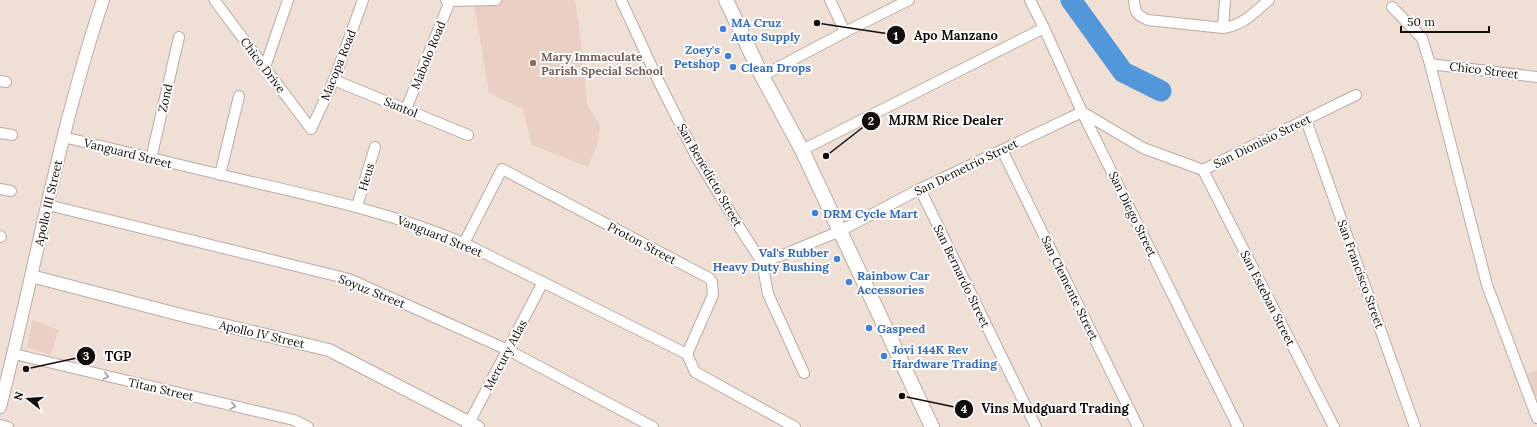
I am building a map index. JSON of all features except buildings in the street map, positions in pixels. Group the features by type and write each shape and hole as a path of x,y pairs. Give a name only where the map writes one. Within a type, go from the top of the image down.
{"main road":[{"path":"726,0 762,76 802,150 932,427"}],"street":[{"name":"Apollo III Street","path":"0,407 14,354 63,137 85,52 103,0"},
{"name":"Chico Drive","path":"216,0 215,1 311,129"},
{"path":"264,67 288,0"},
{"name":"Macopa Road","path":"311,129 334,80 363,0"},
{"path":"448,1 496,0"},
{"name":"San Benedicto Street","path":"621,0 658,80 697,158 762,262 768,294 804,373"},
{"path":"830,0 845,32"},
{"path":"762,76 909,0"},
{"name":"San Diego Street","path":"1030,0 1082,112 1238,427"},
{"path":"1134,0 1135,10 1140,16 1148,20 1223,28 1233,27 1244,22 1269,0"},
{"path":"1223,28 1225,0"},
{"name":"Mabolo Road","path":"406,109 448,1"},
{"path":"1392,7 1422,38 1487,285 1537,418"},
{"path":"802,150 1044,28"},
{"name":"Zond","path":"151,159 179,37"},
{"name":"Chico Street","path":"1430,64 1537,77"},
{"name":"Santol","path":"334,80 468,136"},
{"name":"San Dionisio Street","path":"1082,112 1143,148 1203,170 1356,95"},
{"path":"220,174 239,96"},
{"name":"San Demetrio Street","path":"762,262 840,231 920,189 1082,112"},
{"name":"San Francisco Street","path":"1306,120 1415,427"},
{"path":"0,133 12,135"},
{"name":"Vanguard Street","path":"63,137 151,159 357,206 414,223 464,243 687,354"},
{"name":"Heus","path":"357,206 375,147"},
{"name":"San Clemente Street","path":"1002,150 1138,427"},
{"name":"Proton Street","path":"464,243 502,169 709,278 712,282 713,295 687,354"},
{"name":"San Esteban Street","path":"1203,170 1334,427"},
{"path":"0,189 11,191"},
{"name":"San Bernardo Street","path":"920,189 1036,427"},
{"name":"Soyuz Street","path":"48,205 350,280 508,350 653,427"},
{"name":"Apollo IV Street","path":"31,276 185,316 329,350 472,425"},
{"name":"Mercury Atlas","path":"472,425 543,282"},
{"name":"Titan Street","path":"14,354 294,420 308,427"},
{"path":"687,354 694,372 781,423 795,427"},
{"path":"0,425 8,427"}],"shaded area":[{"name":"Mary Immaculate Parish Special School","path":"499,0 575,0 580,32 587,104 600,126 598,143 588,167 532,145 523,109 489,93 474,3"},
{"path":"32,320 59,330 50,355 27,347"},
{"path":"1537,371 1537,396 1532,397 1524,375"}],"waterway":[{"path":"1071,0 1123,72 1161,91"}],"place":[{"name":"Apo Manzano","path":"817,23"},
{"name":"MA Cruz Auto Supply","path":"723,29"},
{"name":"Zoey's Petshop","path":"728,56"},
{"name":"Mary Immaculate Parish Special School","path":"533,63"},
{"name":"Clean Drops","path":"733,67"},
{"name":"MJRM Rice Dealer","path":"826,156"},
{"name":"DRM Cycle Mart","path":"815,213"},
{"name":"Val's Rubber Heavy Duty Bushing","path":"837,259"},
{"name":"Rainbow Car Accessories","path":"849,282"},
{"name":"Gaspeed","path":"869,328"},
{"name":"Jovi 144K Rev Hardware Trading","path":"884,356"},
{"name":"TGP","path":"26,369"},
{"name":"Vins Mudguard Trading","path":"902,396"}]}
